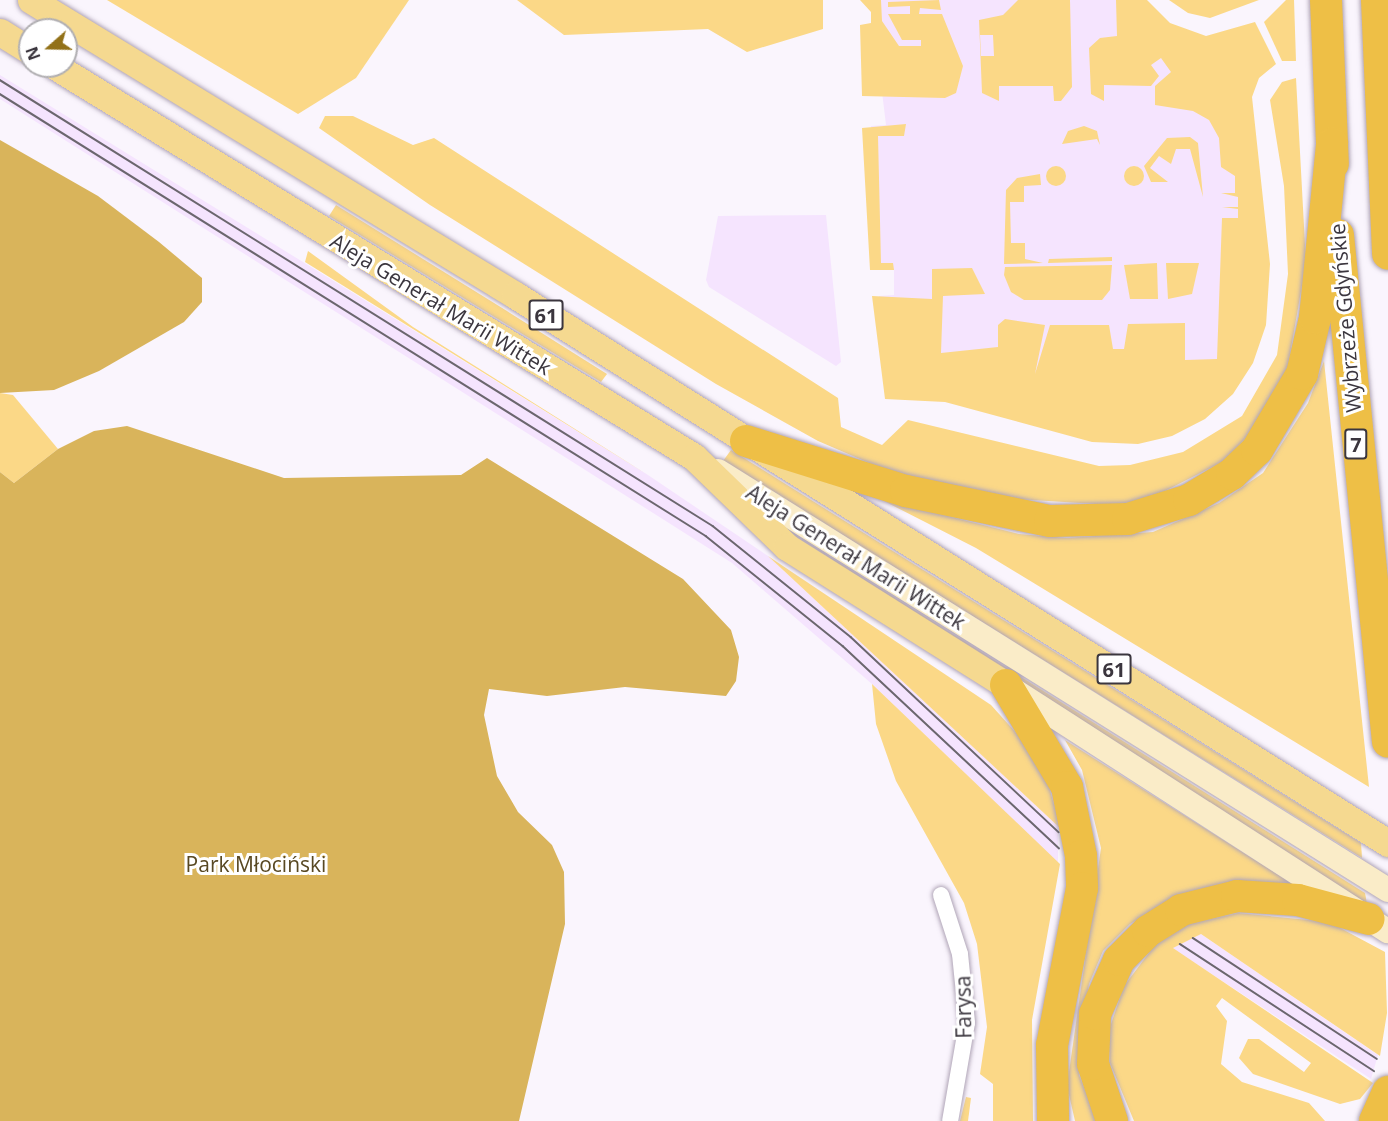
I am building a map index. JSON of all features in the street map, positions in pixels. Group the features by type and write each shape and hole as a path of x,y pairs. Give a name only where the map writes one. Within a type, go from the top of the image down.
{"highway":[{"name":"Wybrzeże Gdyńskie","path":"1326,0 1332,144 1348,372 1388,742"},
{"path":"1377,0 1388,254"},
{"path":"1379,79 1388,125"},
{"path":"746,441 906,491 1050,521 1128,519 1189,500 1232,474 1257,450 1302,374 1315,318 1332,144"},
{"path":"1006,685 1067,787 1082,856 1082,888 1052,1045 1055,1113"},
{"path":"1112,1121 1093,1064 1095,1014 1119,960 1148,931 1181,910 1237,896 1298,900 1378,925"},
{"path":"1375,1121 1388,1092"}],"main road":[{"name":"Aleja Generał Marii Wittek","path":"31,0 344,191 1388,843"},
{"path":"0,32 18,43"},
{"name":"Aleja Generał Marii Wittek","path":"74,78 320,231 694,457 1388,890"},
{"name":"61","path":"694,457 787,547 1378,925"}],"street":[{"name":"Farysa","path":"941,895 960,954 967,1023 950,1121"}],"shaded area":[{"path":"107,0 409,0 356,78 298,114"},
{"path":"517,0 823,0 823,29 747,52 708,29 564,35"},
{"path":"860,0 881,0 882,21 899,46 921,46 921,40 902,40 888,14 910,14 910,6 888,7 888,2 939,0 941,10 920,8 919,14 942,14 963,66 956,93 945,98 862,96 860,25 871,23 871,12"},
{"path":"871,0 1143,0 1198,48 1240,174 1244,354 1207,387 1060,385 886,360 879,296 894,295 894,270 876,269 871,126 886,125"},
{"path":"1018,0 1070,0 1072,87 1061,101 1054,101 1053,86 999,86 999,101 982,93 979,20 1003,15","holes":["980,35 993,35 994,56 981,56"]},
{"path":"1116,0 1147,0 1170,23 1206,36 1255,22 1276,64 1259,78 1252,97 1270,264 1266,325 1253,363 1233,394 1205,419 1172,436 1138,444 1092,442 945,402 885,399 872,296 932,299 932,269 972,268 985,294 943,296 941,353 998,347 998,325 1005,319 1045,325 1035,374 1050,325 1109,325 1113,349 1124,349 1128,324 1185,323 1185,360 1217,359 1222,218 1238,218 1238,209 1222,207 1238,207 1238,197 1221,193 1235,193 1235,176 1221,167 1219,138 1209,120 1193,111 1155,105 1155,86 1171,72 1161,58 1151,65 1159,76 1151,86 1104,85 1104,101 1091,94 1089,48 1100,38 1117,36"},
{"path":"1169,0 1259,0 1210,18 1188,13"},
{"path":"1286,0 1294,0 1296,61 1282,61 1264,22"},
{"path":"0,75 648,475 768,556 1058,826 1058,863 872,684 732,563 0,99"},
{"path":"1296,78 1306,263 1287,371 1254,429 1224,461 1149,499 1113,505 982,497 881,468 818,441 716,384 430,205 319,128 325,116 353,116 413,145 434,138 838,398 841,427 882,445 908,420 1099,466 1130,465 1183,452 1242,416 1277,355 1288,274 1284,186 1270,100 1282,82"},
{"path":"906,124 904,136 878,136 881,263 893,263 894,270 870,270 862,128"},
{"path":"1084,126 1097,131 1100,145 1097,139 1062,144 1068,131"},
{"path":"1190,137 1198,143 1203,197 1190,149 1176,149 1171,164 1159,156 1150,168 1168,182 1151,182 1144,166 1167,138"},
{"path":"1056,166 1063,169 1066,176 1063,183 1056,186 1049,183 1046,176 1049,169"},
{"path":"1134,166 1141,169 1144,176 1141,183 1134,186 1127,183 1124,176 1127,169"},
{"path":"1040,174 1041,185 1024,186 1024,202 1010,202 1011,243 1025,243 1025,259 1043,263 1004,264 1006,190 1017,178"},
{"path":"336,205 607,374 601,382 329,216"},
{"path":"826,215 841,362 836,366 709,287 706,280 718,216"},
{"path":"308,251 413,327 648,475 305,262"},
{"path":"1112,257 1112,261 1048,263 1049,259"},
{"path":"1157,263 1158,299 1130,299 1124,265"},
{"path":"1166,263 1199,263 1192,294 1168,299"},
{"path":"1112,265 1110,290 1102,300 1024,300 1011,292 1004,275 1005,267"},
{"path":"1324,361 1369,787 976,548 880,499 1019,534 1067,538 1153,532 1219,503 1263,473 1308,403"},
{"path":"0,393 13,395 58,449 14,483 0,472"},
{"path":"731,450 1361,843 1362,858 723,461"},
{"path":"806,542 1365,893 1367,904 895,603"},
{"path":"768,556 991,705 1028,746 1049,787 1061,829"},
{"path":"872,684 1060,864 1032,1020 1033,1121 993,1121 993,1084 980,1074 987,1027 977,944 964,903 896,781 876,724"},
{"path":"1065,740 1296,886 1165,903 1130,924 1103,951 1089,984 1078,1045 1079,1075 1097,1121 1075,1121 1067,1086 1101,848 1082,770"},
{"path":"1238,913 1329,922 1385,952 1387,1013 1380,1056 1201,934 1173,948 1373,1083 1360,1099 1340,1104 1253,1074 1239,1058 1248,1039 1259,1039 1304,1072 1311,1063 1222,998 1216,1006 1227,1021 1221,1064 1242,1082 1309,1103 1325,1121 1134,1121 1110,1063 1110,1027 1124,986 1155,945 1189,924"},
{"path":"1201,934 1378,1055 1371,1079 1172,948"},
{"path":"966,1097 971,1098 968,1121 960,1121"}],"green space":[{"path":"0,140 98,196 159,242 202,278 202,302 184,322 99,371 54,390 0,393"},
{"name":"Park Młociński","path":"127,426 284,478 461,475 487,458 683,579 731,630 739,657 736,681 726,696 625,687 547,696 489,689 484,715 497,776 518,812 552,845 564,872 565,924 519,1121 0,1121 0,472 14,483 58,449 94,431"}],"tram line":[{"path":"0,80 713,526 851,637 1059,832"},
{"path":"0,94 706,536 843,646 1059,848"},
{"path":"1193,938 1377,1059"},
{"path":"1180,944 1374,1071"}]}
